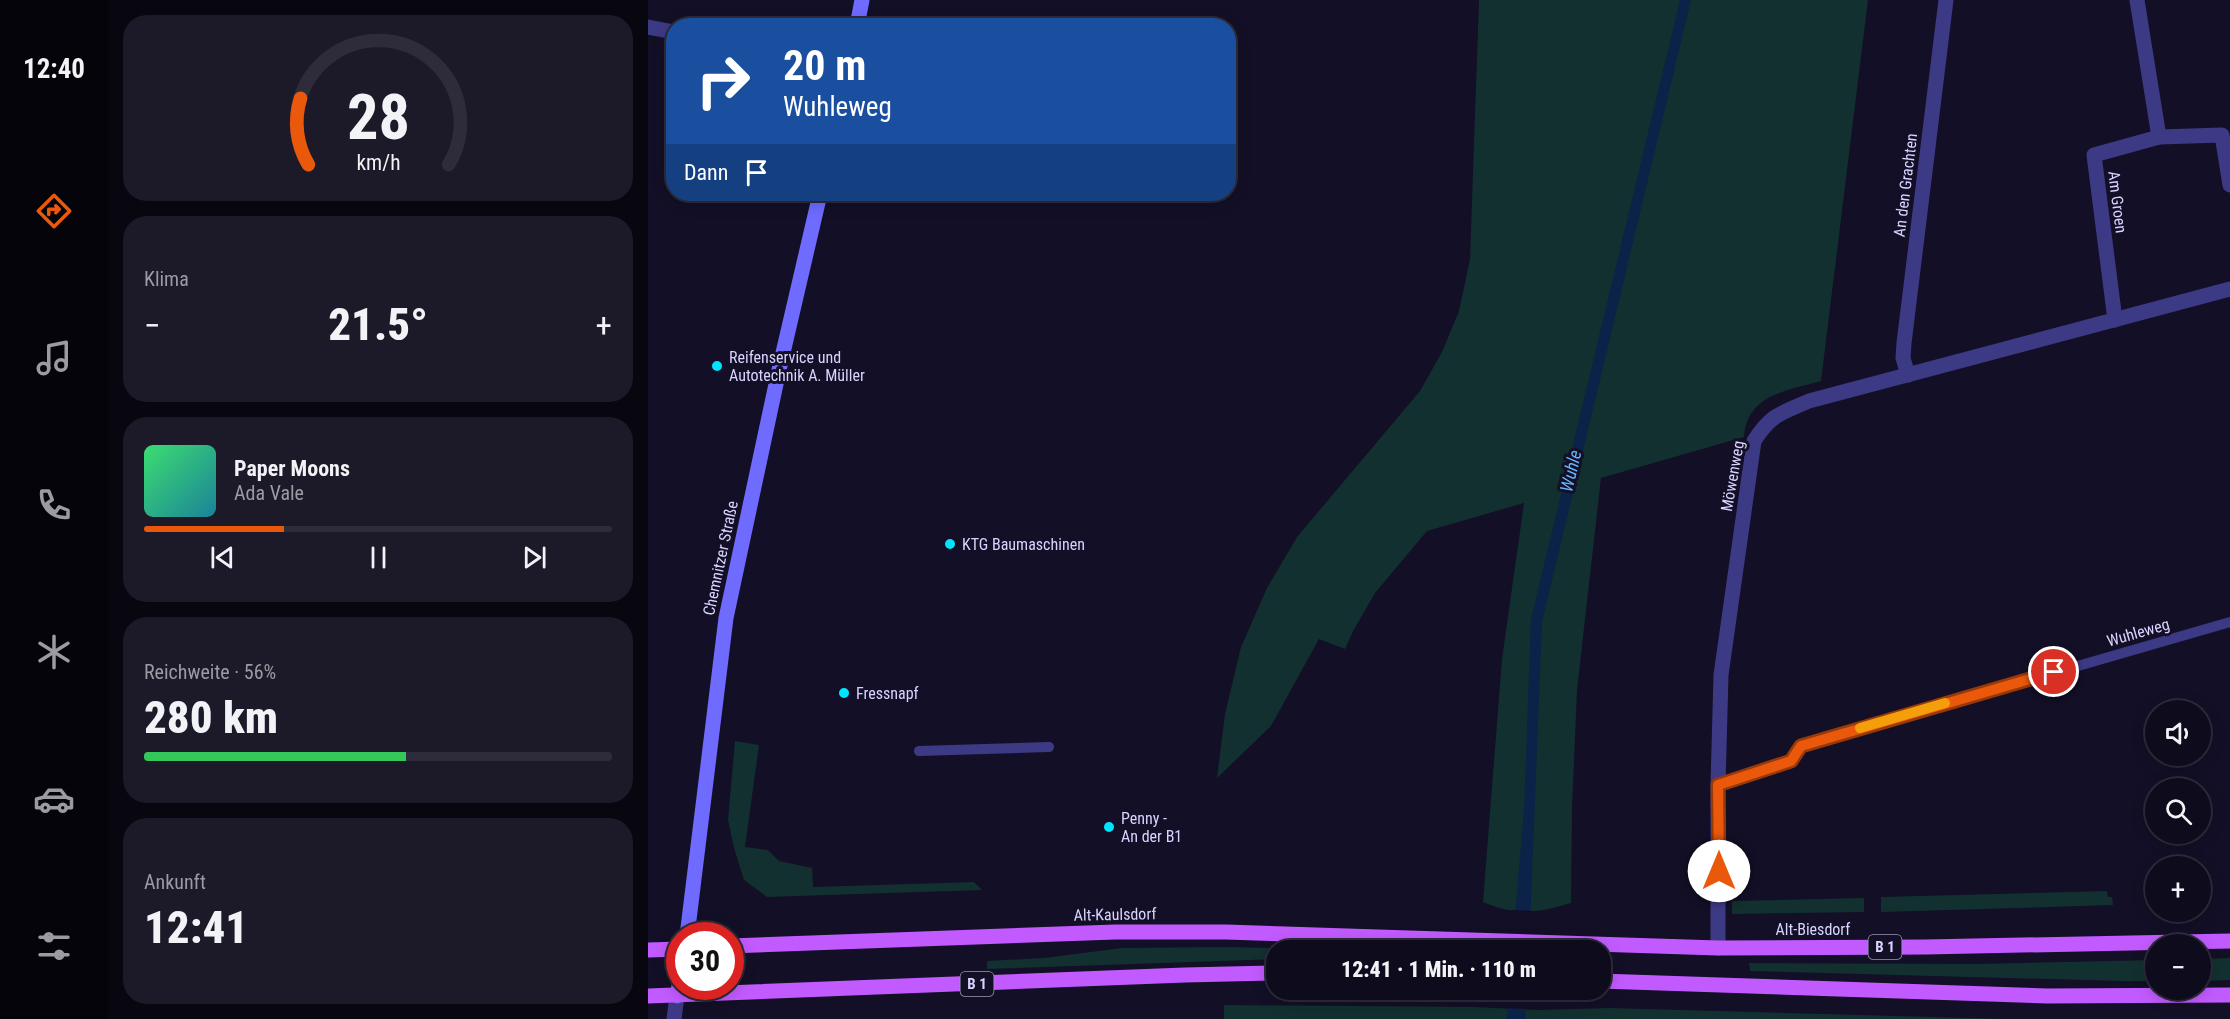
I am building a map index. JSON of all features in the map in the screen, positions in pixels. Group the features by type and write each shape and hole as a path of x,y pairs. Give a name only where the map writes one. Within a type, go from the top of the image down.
{"main road":[{"path":"859,18 862,0"},
{"name":"Chemnitzer Straße","path":"689,922 726,618 818,201"},
{"name":"Alt-Kaulsdorf","path":"744,945 1115,932 1226,932 1500,940"},
{"name":"Alt-Biesdorf","path":"1611,944 1718,948 1925,947 2230,941"},
{"path":"648,950 666,949"},
{"name":"B 1","path":"744,987 1266,974"},
{"path":"1611,981 2014,995 2230,995"},
{"name":"B 1","path":"648,996 666,992"}],"street":[{"name":"An den Grachten","path":"1908,375 1903,358 1904,343 1946,0"},
{"path":"2137,0 2159,137"},
{"path":"648,27 666,30"},
{"name":"Am Groen","path":"2115,320 2094,155 2159,137 2222,135 2230,185"},
{"name":"Möwenweg","path":"1718,948 1721,675 1754,441 1764,426 1774,416 1800,405 2230,289"},
{"path":"674,1019 677,1000"}],"lane":[{"name":"Wuhleweg","path":"1718,785 1791,761 1801,746 2230,622"},
{"path":"919,752 1049,747"}],"green space":[{"path":"1479,0 1868,0 1821,381 1782,392 1761,403 1747,423 1744,437 1601,478 1577,690 1571,903 1527,912 1483,902 1502,659 1524,503 1427,531 1375,593 1345,649 1319,639 1271,726 1217,778 1225,714 1241,647 1267,588 1297,537 1420,391 1442,352 1459,311 1470,259"},
{"path":"735,741 759,745 745,847 768,850 779,861 812,868 813,887 974,882 982,890 767,897 744,880 728,820"},
{"path":"2107,891 2108,897 2112,897 2113,905 1881,912 1881,897"},
{"path":"1864,898 1864,912 1732,914 1732,901"},
{"path":"1122,948 1266,948 1266,959 987,969 987,961 1044,958"},
{"path":"2230,958 2230,980 2211,981 2211,959"},
{"path":"2145,960 2145,981 1750,971 1749,963 1976,964"},
{"path":"1224,1005 1473,1007 1538,1010 1609,1008 2005,1019 1224,1019"}],"water":[{"name":"Wuhle","path":"1680,0 1691,0 1542,622 1529,940 1513,940 1524,810 1531,619"},
{"path":"1508,1000 1526,1000 1525,1019 1507,1019"}],"pier":[{"path":"1512,910 1535,911 1533,940 1510,940"},
{"path":"1505,1000 1528,1000 1528,1009 1505,1008"}],"slow traffic":[{"path":"1860,728 1945,703"}],"place":[{"name":"Reifenservice und Autotechnik A. Müller","path":"717,366"},
{"name":"KTG Baumaschinen","path":"950,544"},
{"name":"Fressnapf","path":"844,693"},
{"name":"Penny - An der B1","path":"1109,827"}],"route":[{"path":"1719,871 1718,785 1791,761 1801,746 2054,672"}]}
